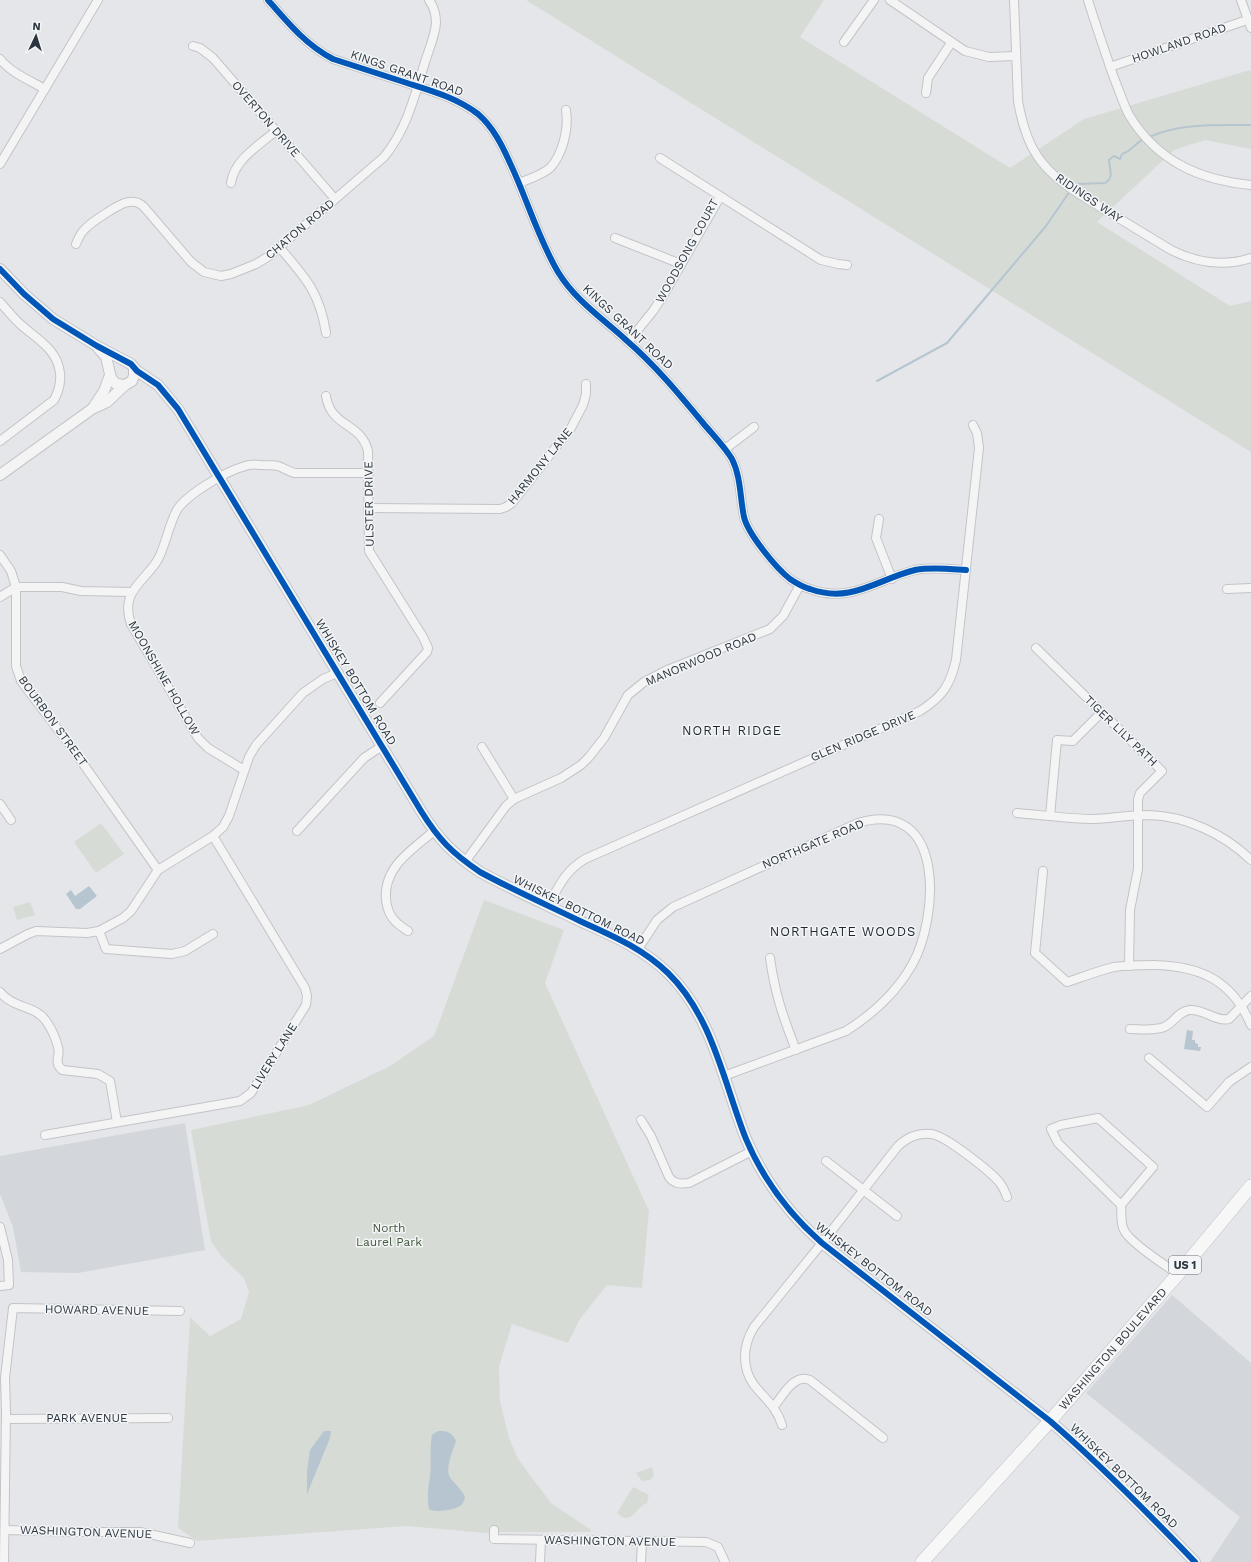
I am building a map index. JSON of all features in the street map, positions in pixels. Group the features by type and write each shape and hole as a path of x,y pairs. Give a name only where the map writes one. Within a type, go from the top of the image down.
{"main road":[{"name":"WASHINGTON BOULEVARD","path":"922,1562 1050,1421 1178,1274 1251,1186"}],"street":[{"path":"1,159 98,0"},
{"name":"KINGS GRANT ROAD","path":"268,0 298,33 320,52 339,61 454,99 479,115 488,124 496,135 519,183 542,240 559,273 570,288 587,306 665,377 725,449 736,469 744,519 748,528 753,537 780,570 800,585 811,590 825,593 843,594 861,591 919,570 931,568 966,570"},
{"name":"CHATON ROAD","path":"76,244 81,234 92,223 122,204 130,202 140,203 191,262 204,272 221,276 231,274 256,264 269,256 384,157 391,148 403,128 418,86 434,33 436,15 429,0"},
{"path":"844,42 874,0"},
{"path":"890,0 951,43 965,51 989,57 1016,56"},
{"name":"RIDINGS WAY","path":"1016,0 1018,102 1024,131 1038,157 1050,171 1064,184 1079,194 1171,250 1184,256 1211,263 1240,262 1251,258"},
{"path":"1088,0 1110,67 1126,107 1149,140 1172,160 1200,175 1226,182 1251,185"},
{"path":"1241,0 1251,28"},
{"name":"HOWLAND ROAD","path":"1110,67 1248,20"},
{"path":"926,93 928,78 951,43"},
{"name":"OVERTON DRIVE","path":"193,46 200,48 213,58 335,199"},
{"path":"0,59 13,71 45,89"},
{"path":"519,183 549,169 555,162 559,154 567,125 566,110"},
{"path":"231,183 232,175 240,162 276,131"},
{"name":"WOODSONG COURT","path":"628,342 653,311 720,197 660,158"},
{"path":"720,197 821,260 838,264 847,264"},
{"path":"615,238 680,264"},
{"path":"280,248 308,280 315,293 322,312 326,333"},
{"path":"0,269 40,308 67,328 128,362 134,368 134,376 107,402 92,410 0,475"},
{"path":"0,302 19,323 54,353 59,365 61,378 58,392 54,400 0,441"},
{"path":"97,346 106,358 110,373 116,384 127,384"},
{"path":"92,410 104,391 114,363 124,360"},
{"name":"WHISKEY BOTTOM ROAD","path":"134,368 158,385 178,409 434,831 451,850 480,872 501,884 638,949 669,974 696,1010 706,1030 746,1139 752,1151 778,1196 805,1228 822,1244 1050,1421 1109,1475 1195,1562"},
{"name":"WHISKEY BOTTOM ROAD","path":"127,384 144,383 165,394"},
{"name":"HARMONY LANE","path":"368,508 492,510 506,507 512,503 571,428 583,405 586,394 586,384"},
{"name":"ULSTER DRIVE","path":"326,396 329,408 334,416 364,438 368,451 369,473 369,551 428,648 427,652 380,703"},
{"name":"GLEN RIDGE DRIVE","path":"548,906 566,874 576,864 585,859 920,711 932,704 941,695 949,684 956,660 979,448 977,433 972,425"},
{"path":"725,449 754,427"},
{"path":"0,597 16,587 62,586 81,592 131,592 159,557 172,522 183,502 220,477 242,467 255,465 279,467 295,473 369,473"},
{"path":"879,519 876,538 892,579"},
{"name":"BOURBON STREET","path":"0,555 11,571 16,587 16,666 21,681 72,748 158,870"},
{"name":"MANORWOOD ROAD","path":"465,862 500,812 514,799 561,778 581,765 589,757 604,738 628,696 644,682 665,671 770,629 783,616 800,585"},
{"path":"1226,589 1251,588"},
{"name":"MOONSHINE HOLLOW","path":"131,592 128,605 131,624 198,738 208,748 244,770"},
{"name":"TIGER LILY PATH","path":"1036,648 1162,771 1140,793 1138,799 1138,870 1130,910 1129,966"},
{"path":"0,949 36,932 87,933 99,931 123,918 131,911 158,870 213,836 223,827 229,816 248,757 256,745 303,693 323,679 337,673"},
{"path":"1050,816 1057,740 1073,740 1101,713"},
{"path":"297,831 364,758 382,746"},
{"path":"482,747 514,799"},
{"path":"0,804 11,820"},
{"path":"1017,813 1094,819 1137,815 1166,818 1208,830 1230,842 1251,860"},
{"name":"NORTHGATE ROAD","path":"638,949 648,931 657,920 673,907 858,823 868,820 890,820 900,823 918,836 923,846 928,864 930,888 927,926 912,964 889,997 861,1022 846,1031 724,1076"},
{"path":"408,932 393,920 389,913 386,892 387,881 391,872 399,861 434,831"},
{"name":"LIVERY LANE","path":"45,1135 240,1101 251,1093 306,1005 307,996 305,988 213,836"},
{"path":"1043,871 1035,953 1067,982 1105,970 1129,966 1178,966 1195,970 1220,983 1234,996 1242,1007 1251,1025"},
{"path":"99,931 106,949 172,954 185,951 213,934"},
{"path":"770,958 773,981 780,1008 796,1050"},
{"path":"0,992 7,1000 30,1008 46,1020 59,1048 57,1060 58,1066 62,1070 98,1074 110,1081 117,1122"},
{"path":"1130,1029 1164,1027 1184,1011 1188,1010 1229,1020 1251,996"},
{"path":"1149,1058 1207,1107 1229,1082 1251,1067"},
{"path":"1121,1205 1153,1167 1098,1118 1061,1125 1051,1129 1058,1143 1121,1205 1124,1232 1155,1259 1178,1274"},
{"path":"640,1120 651,1136 668,1177 677,1184 689,1183 752,1151"},
{"path":"782,1425 774,1406 754,1384 748,1374 744,1356 748,1336 898,1146 904,1140 913,1135 932,1134 950,1141 995,1178 1005,1190 1007,1197"},
{"path":"826,1161 897,1216"},
{"path":"0,1227 8,1260 4,1285"},
{"name":"HOWARD AVENUE","path":"4,1414 5,1366 13,1308 180,1311"},
{"path":"774,1406 795,1380 806,1378 883,1438"},
{"path":"4,1414 5,1530 2,1548 4,1562"},
{"name":"PARK AVENUE","path":"4,1414 168,1418"},
{"name":"WASHINGTON AVENUE","path":"5,1530 140,1532 190,1543"},
{"name":"WASHINGTON AVENUE","path":"494,1530 494,1539 706,1542 718,1547 725,1562"},
{"path":"540,1562 541,1540"},
{"path":"641,1562 642,1542"}],"shaded area":[{"path":"89,886 97,896 80,909 76,909 66,894 71,890 75,896"},
{"path":"1187,1030 1193,1031 1192,1040 1195,1040 1198,1047 1201,1047 1200,1051 1184,1049"},
{"path":"185,1123 205,1250 78,1273 21,1272 13,1227 0,1194 0,1156"},
{"path":"1172,1295 1251,1363 1251,1562 1210,1562 1240,1517 1086,1393"},
{"path":"324,1431 331,1431 330,1438 307,1494 307,1471 310,1450"},
{"path":"438,1431 449,1433 456,1441 448,1472 449,1476 465,1497 461,1505 449,1510 439,1511 429,1509 428,1497 431,1471 431,1440 432,1435"}],"green space":[{"path":"526,0 824,0 800,37 1010,168 1084,119 1250,70 1251,149 1205,140 1174,150 1097,222 1230,306 1251,301 1251,452"},
{"path":"101,823 124,854 96,873 74,842"},
{"name":"North Laurel Park","path":"484,900 564,930 545,983 649,1211 642,1288 607,1285 580,1319 568,1343 512,1324 499,1367 500,1401 509,1438 518,1459 551,1503 591,1530 590,1532 486,1533 407,1526 197,1541 178,1528 190,1317 210,1336 241,1319 249,1292 244,1278 221,1256 211,1241 191,1130 309,1105 390,1066 434,1036"},
{"path":"30,902 35,915 17,920 13,907"},
{"path":"652,1467 654,1472 653,1477 650,1480 642,1481 636,1473"},
{"path":"633,1487 649,1495 647,1503 630,1517 622,1517 617,1513"}],"waterway":[{"path":"1149,137 1161,132 1186,127 1251,125"},
{"path":"1073,188 1078,184 1105,183 1108,181 1111,175 1109,160 1114,156 1120,159 1122,154 1145,138"},
{"path":"877,381 947,343 1046,226 1070,191"}],"cycle path":[{"path":"268,0 290,25 306,40 333,59 444,96 470,108 493,130 516,177 544,246 558,272 572,291 589,308 637,350 657,370 726,450 732,459 737,473 744,517 747,524 763,550 777,567 790,579 810,589 825,593 838,594 864,588 915,570 934,568 966,570"},
{"path":"0,269 24,294 53,319 97,346 131,364 137,371 158,385 178,409 421,811 440,838 462,859 480,872 627,943 648,956 668,973 683,991 707,1030 724,1074 738,1118 753,1154 778,1196 799,1221 822,1243 1050,1421 1088,1455 1160,1525 1195,1562"}],"district":[{"name":"NORTH RIDGE","path":"732,730"},
{"name":"NORTHGATE WOODS","path":"843,931"}]}
